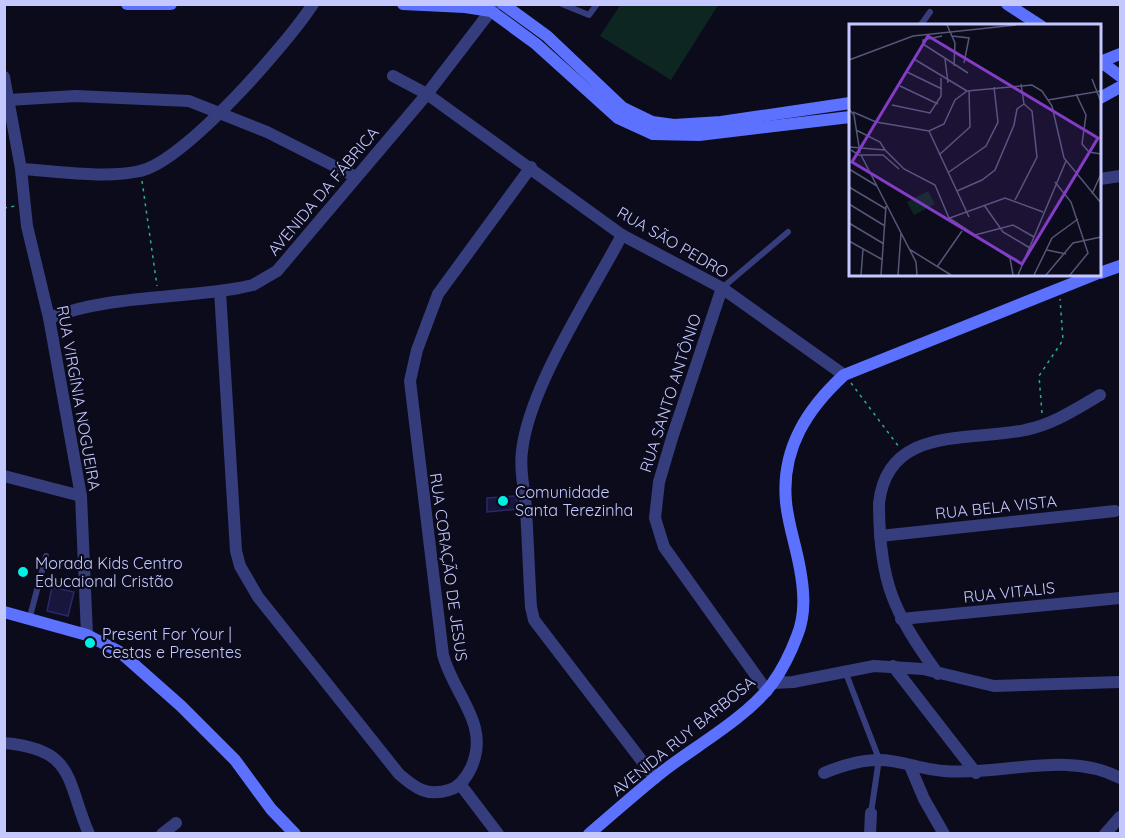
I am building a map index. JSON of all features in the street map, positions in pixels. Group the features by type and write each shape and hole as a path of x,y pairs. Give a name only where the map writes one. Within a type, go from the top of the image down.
{"street":[{"path":"127,4 171,4"},
{"path":"21,169 116,173 141,171 173,153 273,57 313,4"},
{"path":"403,4 493,8 618,118 653,134 699,135 849,117"},
{"path":"503,4 547,36 623,108 652,122 674,125 721,122 849,103"},
{"path":"1007,4 1038,24"},
{"name":"AVENIDA DA FÁBRICA","path":"50,318 104,302 219,291 253,285 277,271 427,94 493,8"},
{"path":"1101,62 1120,54"},
{"path":"1101,63 1120,76"},
{"name":"RUA SÃO PEDRO","path":"393,76 427,94 531,167 622,236 722,288 844,375"},
{"name":"RUA VIRGÍNIA NOGUEIRA","path":"4,77 21,169 27,226 50,318 81,496 87,635"},
{"path":"1101,97 1120,87"},
{"path":"8,100 75,96 189,101 267,132 356,177"},
{"name":"RUA CORAÇÃO DE JESUS","path":"460,784 472,765 479,739 474,722 447,670 443,656 410,381 423,331 438,294 531,167"},
{"path":"1101,179 1120,177"},
{"path":"622,236 549,371 535,402 522,450 521,471 526,508 531,607 534,620 655,778"},
{"name":"AVENIDA RUY BARBOSA","path":"1101,273 1120,266"},
{"name":"AVENIDA RUY BARBOSA","path":"589,834 655,778 738,716 770,687 798,635 804,603 799,561 786,501 789,455 805,418 844,375 1093,276"},
{"name":"RUA SANTO ANTÔNIO","path":"722,288 672,438 659,482 654,518 664,547 770,687"},
{"path":"219,291 236,540 240,566 279,625 399,774 420,791 431,794 453,789 460,784 498,834"},
{"path":"938,674 901,619 890,597 880,536 880,492 892,467 913,448 939,440 1024,431 1043,426 1100,395"},
{"path":"4,476 81,496"},
{"name":"RUA BELA VISTA","path":"880,536 1115,511"},
{"name":"RUA VITALIS","path":"901,619 1120,598"},
{"path":"4,612 87,635 120,652 181,706 245,771 271,809 295,834"},
{"path":"770,687 845,671 893,666 994,686 1120,682"},
{"path":"893,666 975,773"},
{"path":"4,743 36,748 57,760 70,778 89,834"},
{"path":"824,773 852,763 879,759 910,766 975,773 1070,766 1103,771 1120,778"},
{"path":"910,766 924,799 944,834"},
{"path":"870,834 871,813"},
{"path":"1105,834 1120,817"},
{"path":"162,834 176,823"}],"lane":[{"path":"562,4 589,15 597,4"},
{"path":"921,24 930,12"},
{"path":"722,288 788,232"},
{"path":"29,620 46,556"},
{"path":"845,671 879,759 871,813"}],"path":[{"path":"141,171 159,296"},
{"path":"1043,426 1039,376 1063,340 1059,289"},
{"path":"844,375 878,416 904,455"}],"green space":[{"path":"621,4 718,5 671,80 600,36"}],"building":[{"name":"Comunidade Santa Terezinha","path":"516,496 518,509 487,512 487,498"},
{"path":"52,587 74,592 68,616 47,611"}],"place":[{"name":"Comunidade Santa Terezinha","path":"503,501"},
{"name":"Morada Kids Centro Educaional Cristão","path":"23,572"},
{"name":"Present For Your | Cestas e Presentes","path":"90,643"}]}
